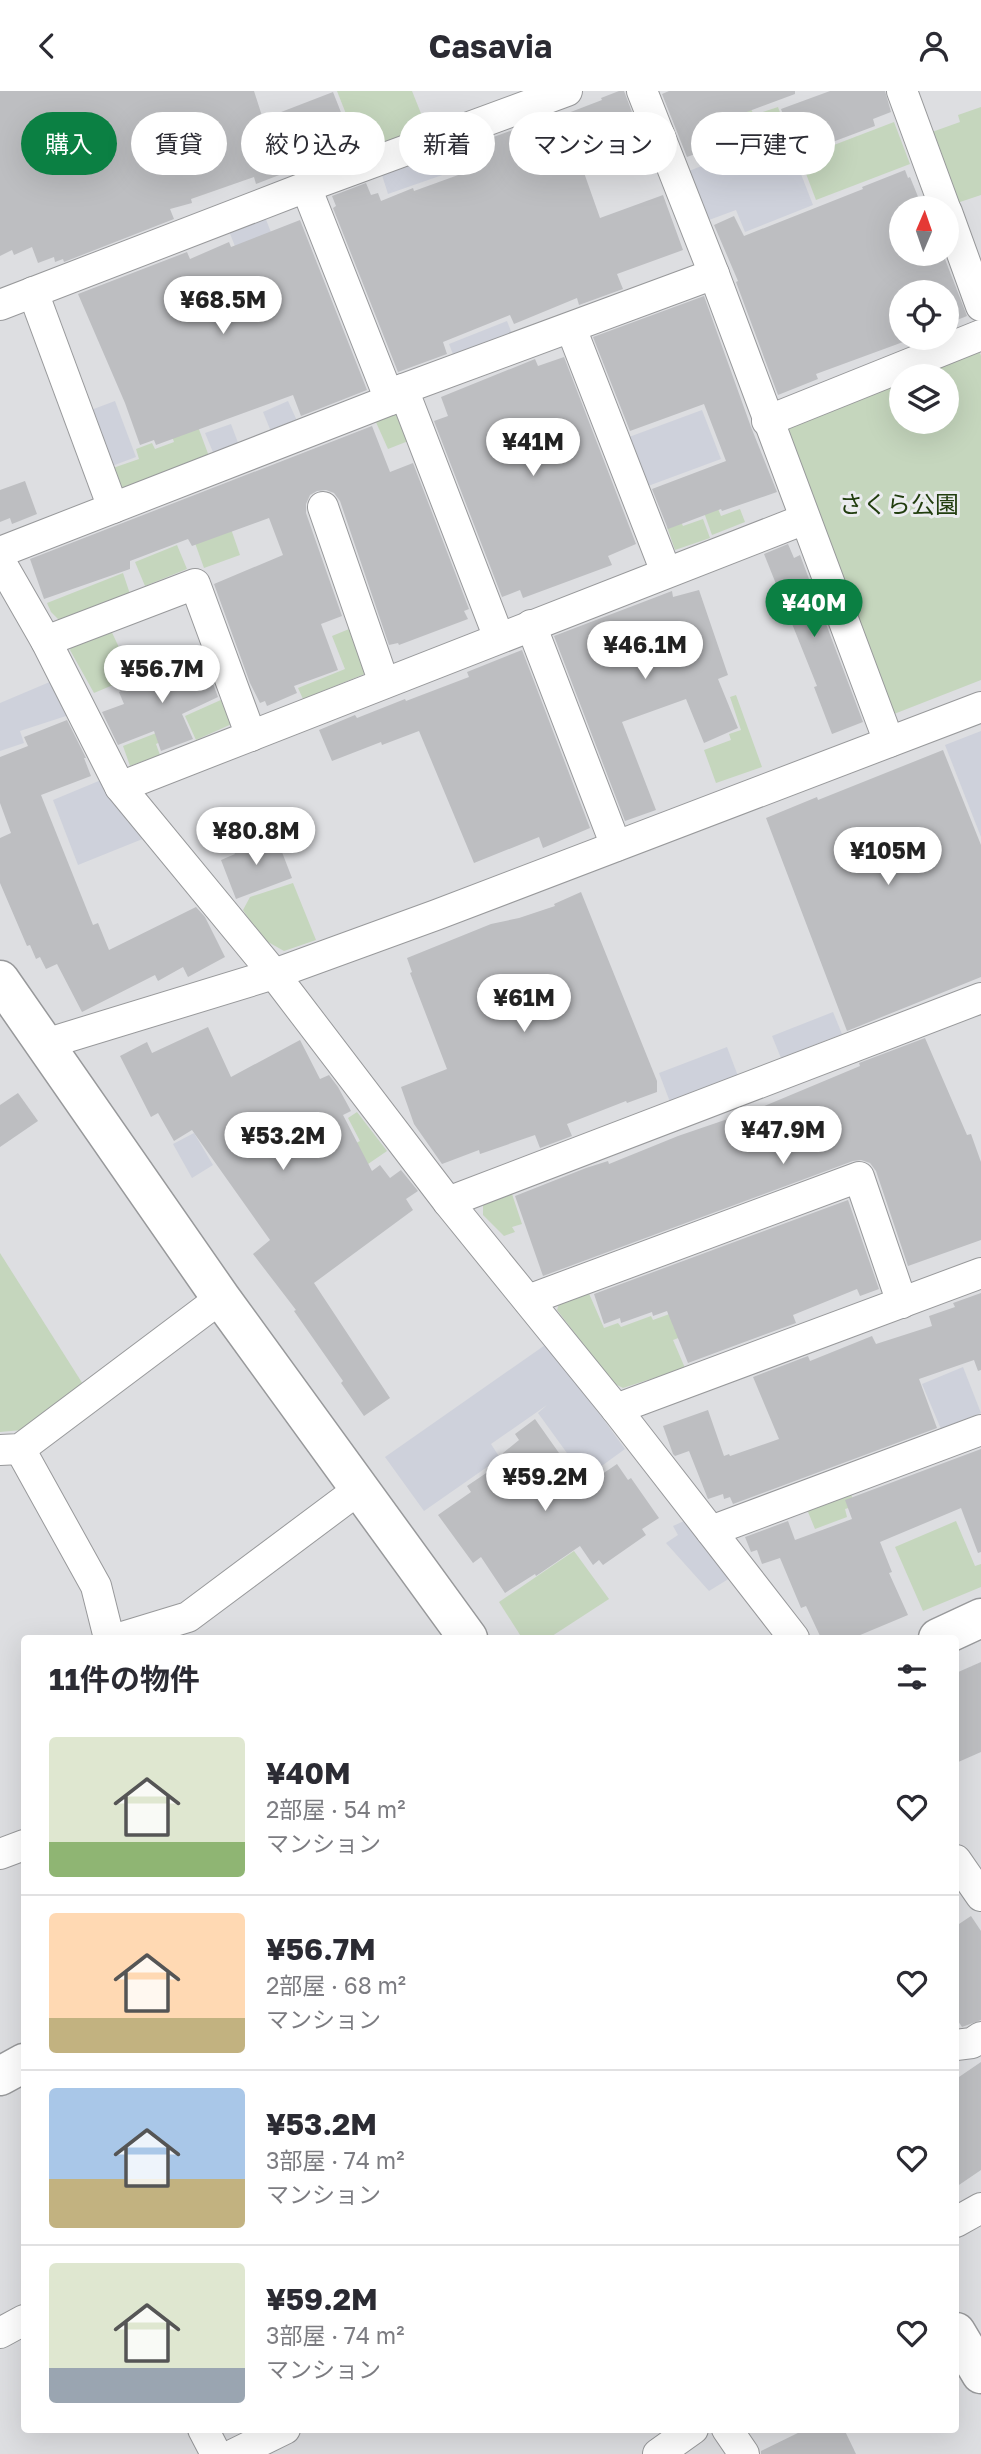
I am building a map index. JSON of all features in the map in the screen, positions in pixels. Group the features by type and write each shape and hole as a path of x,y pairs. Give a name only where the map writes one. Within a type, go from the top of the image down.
{"street":[{"path":"0,305 306,187 567,91"},
{"path":"642,91 889,742"},
{"path":"902,91 941,196"},
{"path":"306,187 499,638"},
{"path":"959,236 974,266 981,306"},
{"path":"0,552 396,395 713,274"},
{"path":"33,292 113,508"},
{"path":"571,328 666,572"},
{"path":"767,421 981,335"},
{"path":"323,507 384,683"},
{"path":"120,787 805,519"},
{"path":"0,561 46,641 120,787 274,974 448,1202 616,1409 792,1635"},
{"path":"46,641 195,584 251,736"},
{"path":"531,625 617,846"},
{"path":"45,1044 274,974 981,707"},
{"path":"0,980 221,1298 466,1635"},
{"path":"448,1202 981,998"},
{"path":"528,1300 859,1177 902,1303"},
{"path":"616,1409 981,1273"},
{"path":"108,1635 96,1586 10,1449 221,1298"},
{"path":"710,1531 981,1430"},
{"path":"129,1635 188,1617 358,1490"},
{"path":"944,1635 981,1618"},
{"path":"0,1854 21,1846"},
{"path":"959,1864 981,1896"},
{"path":"959,2045 972,2043 981,2037"},
{"path":"0,2076 21,2065"},
{"path":"959,2220 981,2208"},
{"path":"0,2333 21,2322"},
{"path":"959,2338 981,2374"},
{"path":"205,2433 216,2454"},
{"path":"234,2454 277,2433"},
{"path":"658,2454 687,2433"},
{"path":"730,2433 744,2454"}],"shaded area":[{"path":"399,169 399,175 442,175 388,194 382,175"},
{"path":"691,170 691,175 801,175 813,205 745,232 736,210 709,220 689,171"},
{"path":"265,217 274,240 238,254 229,231"},
{"path":"507,321 514,339 456,362 449,344"},
{"path":"115,401 136,457 112,466 91,410"},
{"path":"288,401 298,423 272,434 263,412"},
{"path":"702,410 721,459 648,486 629,437"},
{"path":"231,424 240,448 215,457 205,433"},
{"path":"52,681 69,715 20,731 24,743 0,751 0,703"},
{"path":"981,731 981,837 945,745"},
{"path":"106,778 145,838 78,865 53,800"},
{"path":"833,1012 842,1034 781,1058 772,1036"},
{"path":"727,1047 738,1076 670,1102 659,1073"},
{"path":"194,1133 213,1165 192,1178 173,1144"},
{"path":"548,1343 625,1449 585,1478 538,1413 547,1405 491,1444 500,1458 424,1511 385,1457"},
{"path":"963,1367 981,1413 941,1429 922,1384"},
{"path":"684,1521 730,1578 709,1591 666,1543 678,1535 673,1526"}],"green space":[{"path":"337,91 412,91 420,112 399,112 399,137 385,142 385,112 345,112"},
{"path":"778,107 780,112 763,112"},
{"path":"981,107 981,195 959,202 959,196 955,196 932,132 960,122 958,115"},
{"path":"894,122 910,164 816,200 806,175 835,175 835,145"},
{"name":"さくら公園","path":"978,347 981,356 981,680 894,714 780,423 889,381 889,434 959,434 959,364 933,364"},
{"path":"398,410 416,438 388,449 375,420"},
{"path":"197,424 210,459 129,489 120,487 113,468 139,459 136,449 152,443 155,449 174,442 171,433"},
{"path":"714,499 721,516 740,509 745,522 712,535 701,504"},
{"path":"703,519 710,538 675,550 667,527 681,522 683,526"},
{"path":"231,529 240,555 204,568 195,543"},
{"path":"177,545 187,569 145,586 135,562"},
{"path":"123,573 130,594 60,621 51,612 47,603"},
{"path":"108,624 123,656 139,651 146,671 94,693 70,650 74,640"},
{"path":"354,627 367,673 303,699 298,688 345,669 332,636"},
{"path":"736,695 762,767 716,783 704,750 731,740 729,734 741,730 730,697"},
{"path":"223,699 234,723 196,740 185,716"},
{"path":"164,730 167,739 156,744 160,755 130,766 123,746"},
{"path":"293,883 316,940 284,951 261,938 243,910 250,897"},
{"path":"357,1112 387,1151 314,1201 345,1149 360,1141 348,1118"},
{"path":"512,1194 522,1224 512,1227 515,1232 504,1236 483,1215 483,1203"},
{"path":"0,1253 86,1389 22,1430 0,1432"},
{"path":"587,1289 604,1328 618,1323 621,1327 651,1316 653,1320 694,1305 705,1328 673,1340 685,1368 623,1388 613,1383 557,1310 561,1298"},
{"path":"850,1491 855,1506 845,1509 847,1517 815,1529 806,1507"},
{"path":"956,1521 975,1566 981,1564 981,1587 923,1611 895,1547"},
{"path":"574,1551 609,1599 554,1635 520,1635 499,1602"}],"building":[{"path":"0,91 254,91 261,112 241,112 241,175 279,175 256,184 254,177 191,199 192,203 170,209 174,219 64,262 63,259 55,262 54,257 38,263 32,247 14,255 12,250 0,256"},
{"path":"624,91 632,112 571,112 602,100 601,98"},
{"path":"669,91 795,91 795,94 747,112 691,112 691,155 687,157 677,132 677,112 669,112 662,94"},
{"path":"830,91 885,91 891,112 873,119 875,126 835,141 835,112 782,112 781,109"},
{"path":"333,92 341,112 281,112"},
{"path":"509,131 509,175 585,175 600,218 663,195 683,250 617,274 623,289 579,305 577,298 514,324 510,315 443,342 447,354 398,372 333,208 336,206 332,196 366,183 371,195 378,193 381,201 413,188 414,191 458,175 495,175 495,136"},
{"path":"905,170 918,196 889,196 889,266 948,266 953,280 889,280 889,347 816,374 818,379 778,395 736,282 738,281 714,225 734,216 744,236 863,189 862,187"},
{"path":"300,220 367,390 301,416 293,395 156,445 154,440 140,445 78,294 187,252 190,259 229,242 231,247"},
{"path":"959,295 967,316 959,319"},
{"path":"704,296 777,492 668,529 652,489 726,461 704,404 630,431 593,337"},
{"path":"564,357 636,544 608,556 612,565 523,598 520,590 502,597 434,421 448,416 441,397 535,359 538,366"},
{"path":"372,426 390,472 413,463 469,609 464,611 468,619 399,645 389,645 340,501 334,493 326,490 310,495 306,513 342,616 321,624 338,670 294,686 297,693 267,706 265,701 260,703 250,683 214,584 283,555 269,518 192,546 188,539 130,561 130,569 44,599 30,559"},
{"path":"25,481 37,514 12,524 10,518 0,522 0,490"},
{"path":"788,544 794,558 800,555 863,722 832,734 814,687 817,686 764,554"},
{"path":"699,590 728,675 718,679 738,728 704,743 686,699 622,722 656,810 625,821 554,636 672,591 673,597"},
{"path":"522,650 590,828 543,848 539,837 474,863 419,731 332,761 319,730 355,715 357,718 469,677 467,672"},
{"path":"202,655 218,697 182,714 193,739 161,751 154,731 118,745 102,712 124,704 119,692"},
{"path":"67,720 86,758 91,776 41,795 93,925 98,923 109,950 196,907 205,917 225,957 188,977 183,967 158,981 155,975 82,1012 57,964 46,969 40,957 36,959 30,945 27,946 0,883 0,838 11,833 0,803 0,757 28,746 24,737"},
{"path":"943,750 981,845 981,977 847,1031 766,818"},
{"path":"275,834 292,878 236,899 221,860 235,854 233,850"},
{"path":"581,892 657,1081 657,1092 567,1124 572,1136 540,1148 535,1135 480,1154 479,1150 442,1164 414,1124 401,1087 447,1069 410,973 412,972 407,958 491,924 555,906 554,904"},
{"path":"208,1027 231,1077 300,1040 320,1079 329,1075 338,1087 351,1111 343,1115 372,1171 380,1165 390,1178 401,1170 418,1191 406,1199 413,1210 314,1283 390,1398 364,1416 294,1311 296,1310 253,1254 270,1240 192,1130 174,1141 158,1113 151,1117 120,1056 147,1042 152,1053"},
{"path":"925,1038 967,1135 971,1134 981,1162 981,1240 908,1266 876,1171 870,1163 861,1160 543,1276 515,1196 586,1168 608,1161 609,1164 678,1136 757,1109 860,1066 859,1063"},
{"path":"18,1093 38,1121 0,1147 0,1105"},
{"path":"848,1200 879,1289 860,1296 857,1289 793,1315 796,1323 688,1363 667,1311 653,1316 652,1312 621,1323 620,1318 604,1324 594,1294"},
{"path":"981,1293 981,1370 978,1371 974,1360 919,1379 937,1428 733,1504 730,1497 724,1499 723,1494 708,1499 689,1451 675,1456 673,1454 663,1426 708,1410 724,1456 779,1439 753,1377 808,1356 810,1361 872,1336 876,1344 932,1326 929,1316 955,1307 953,1303"},
{"path":"535,1419 583,1487 617,1464 628,1480 631,1478 659,1518 642,1529 646,1535 603,1565 599,1560 593,1565 580,1546 505,1593 481,1557 473,1563 438,1515 471,1492 467,1486 507,1459 503,1453 519,1440 515,1434"},
{"path":"981,1449 981,1552 978,1553 961,1508 880,1542 892,1572 889,1573 908,1615 860,1635 820,1635 806,1606 801,1608 780,1558 762,1564 757,1550 751,1552 745,1537 788,1521 795,1540 852,1519 845,1500"},
{"path":"981,1662 981,1752 959,1762 959,1672"},
{"path":"971,1916 981,1931 981,2020 962,2027 959,2022 959,1924"},
{"path":"981,2062 981,2170 959,2185 959,2077"},
{"path":"798,2433 846,2433 856,2454 761,2454 761,2451"}]}
